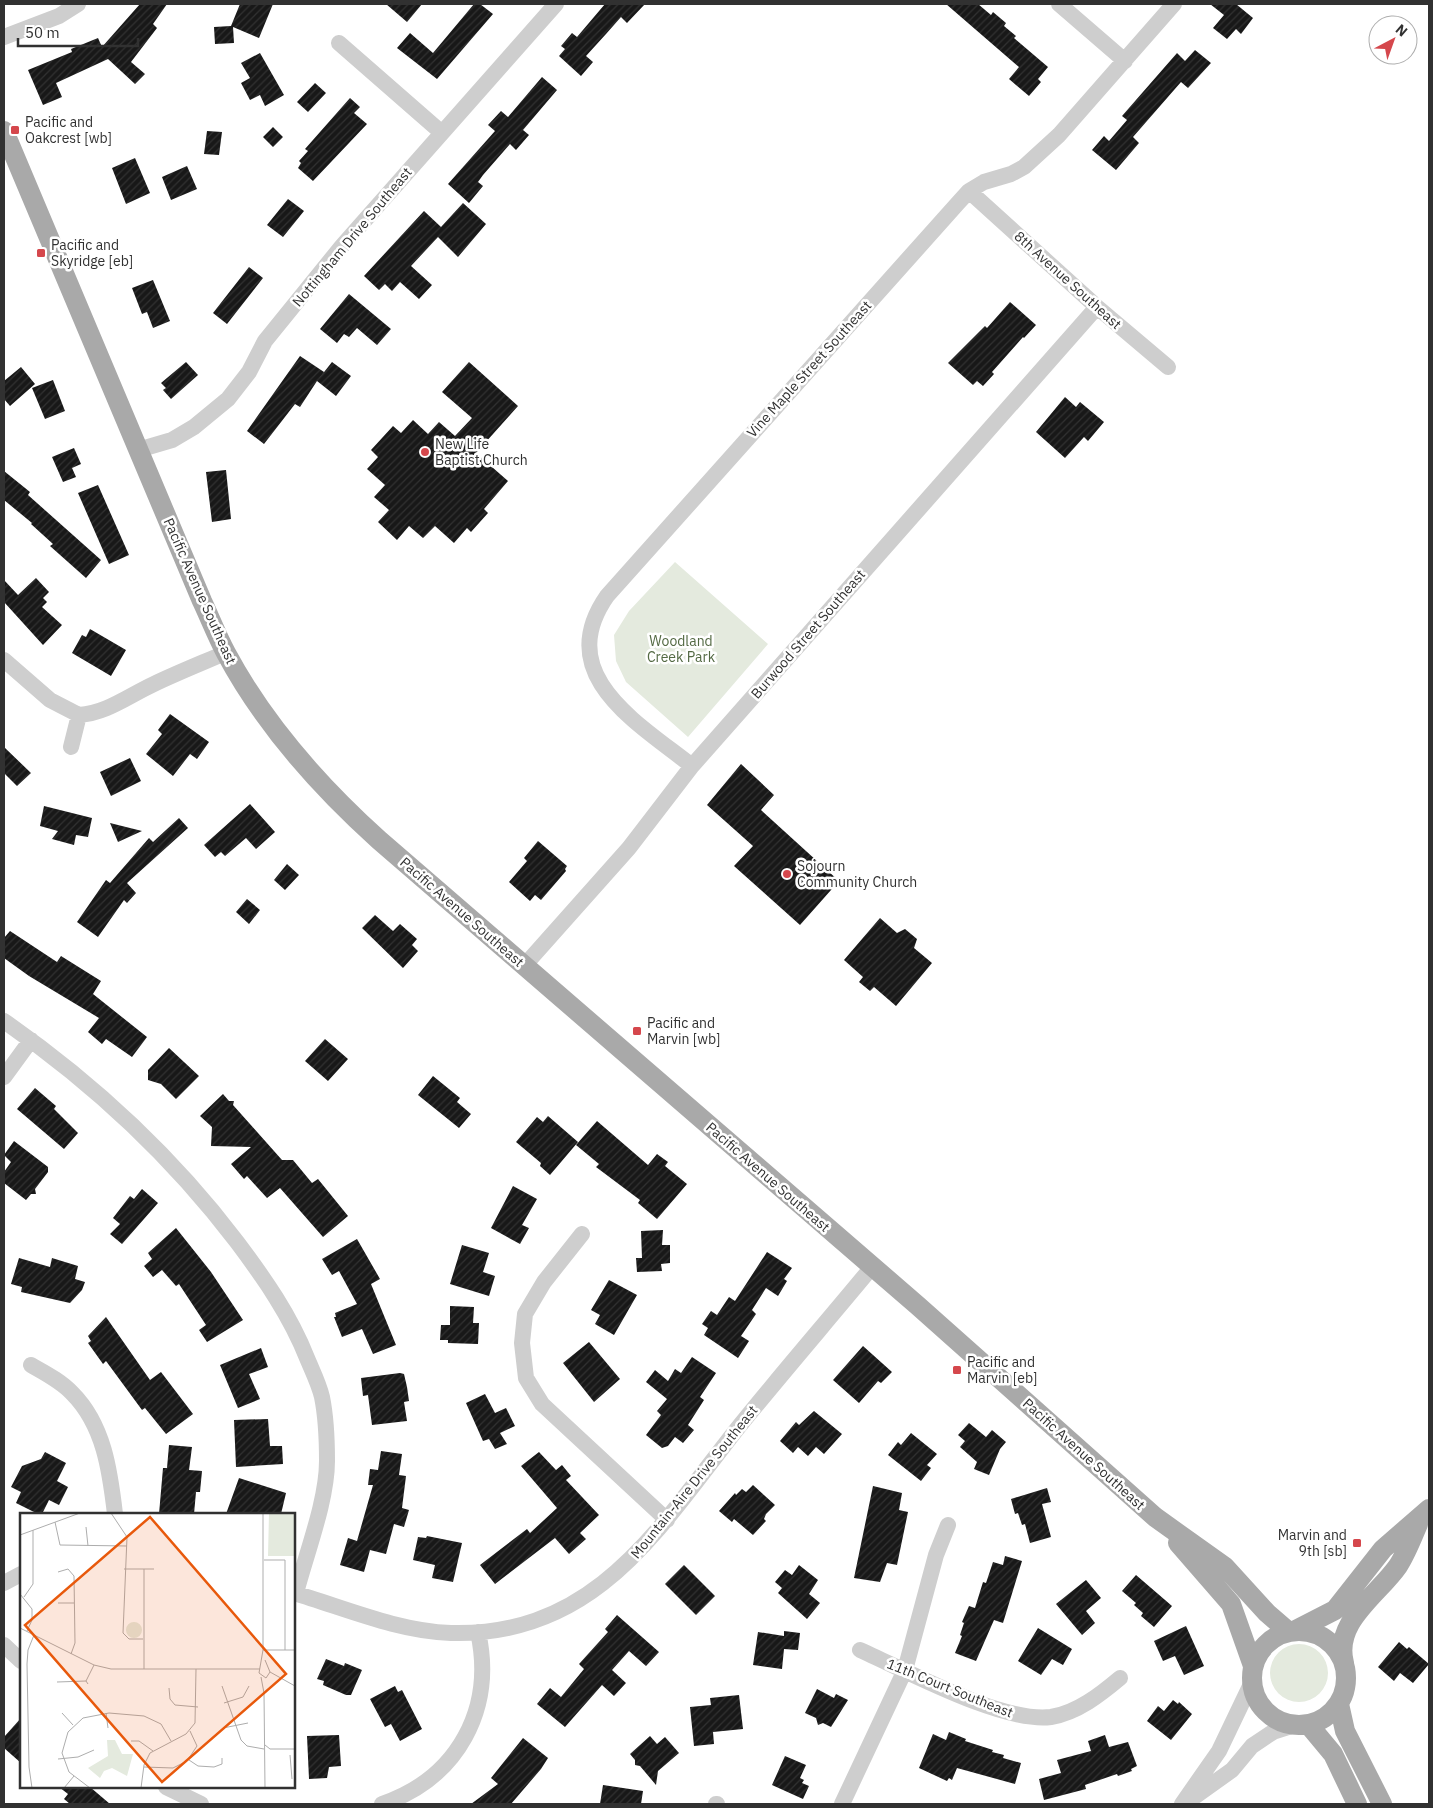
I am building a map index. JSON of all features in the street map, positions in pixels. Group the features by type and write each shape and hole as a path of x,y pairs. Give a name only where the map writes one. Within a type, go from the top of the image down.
{"main road":[{"name":"Pacific Avenue Southeast","path":"4,131 138,450 226,653 262,710 315,779 379,840 872,1267 1155,1518 1225,1567 1267,1613 1293,1631"},
{"name":"Pacific Avenue Southeast","path":"1155,1518 1232,1604 1252,1674"},
{"path":"1427,1518 1398,1566 1353,1617 1343,1646 1342,1654 1347,1677 1345,1691 1339,1704 1327,1716 1302,1724 1279,1721 1266,1712 1256,1698 1252,1674 1259,1652 1269,1641 1335,1610 1383,1549 1427,1518"},
{"path":"1293,1631 1311,1632 1326,1638 1337,1649 1344,1663"},
{"path":"1339,1704 1345,1732 1382,1804"},
{"path":"1302,1724 1333,1754 1357,1804"}],"street":[{"path":"4,37 59,16 78,4"},
{"name":"Nottingham Drive Southeast","path":"138,450 172,440 194,427 228,399 249,372 265,341 342,246 556,4"},
{"path":"1059,4 1124,61"},
{"name":"Vine Maple Street Southeast","path":"692,766 615,704 602,688 593,672 590,655 591,629 597,611 614,589 969,191 984,182 1011,174 1024,167 1059,135 1174,4"},
{"path":"339,43 442,133"},
{"name":"8th Avenue Southeast","path":"969,191 1097,307 1168,367"},
{"name":"Burwood Street Southeast","path":"524,966 629,848 692,766 1097,307"},
{"path":"4,660 50,700 79,715 94,714 112,707 152,685 226,653"},
{"path":"71,747 79,715"},
{"path":"4,1022 31,1040 103,1097 155,1146 213,1211 263,1276 296,1329 322,1395 327,1462 324,1491 295,1593"},
{"path":"4,1077 31,1040"},
{"path":"582,1234 544,1282 525,1314 522,1343 526,1378 542,1404 666,1520"},
{"name":"Mountain-Aire Drive Southeast","path":"295,1593 403,1626 436,1632 478,1632 527,1623 558,1611 588,1595 615,1575 666,1520 742,1424 872,1267"},
{"path":"31,1364 65,1386 87,1411 106,1454 115,1513"},
{"path":"842,1804 905,1670 936,1555 948,1525"},
{"path":"4,1583 20,1575"},
{"path":"382,1804 423,1784 451,1758 462,1742 475,1716 482,1688 482,1659 478,1632"},
{"path":"4,1645 20,1660"},
{"name":"11th Court Southeast","path":"860,1650 983,1704 1022,1716 1052,1717 1077,1708 1102,1694 1120,1678"},
{"path":"1183,1804 1219,1751 1252,1674"},
{"path":"1183,1804 1232,1770 1252,1746 1273,1732 1302,1724"},
{"path":"168,1788 201,1804"}],"green space":[{"name":"Woodland Creek Park","path":"675,562 768,644 688,737 626,682 616,661 614,635 629,611"},
{"path":"1293,1644 1305,1644 1320,1652 1328,1667 1328,1679 1320,1694 1305,1702 1293,1702 1278,1694 1270,1679 1270,1667 1278,1652"}],"building":[{"path":"140,4 167,4 153,24 157,28 131,62 145,74 135,84 108,59 56,83 62,97 43,105 28,70 72,52 71,49 98,38 102,47"},
{"path":"240,4 273,4 259,38 233,27 234,43 215,44 214,27 231,26"},
{"path":"386,4 422,4 407,22"},
{"path":"474,4 480,4 493,14 437,79 397,48 410,33 433,53"},
{"path":"605,4 645,4 627,23 621,17 586,56 593,62 581,76 559,56 565,49 561,46 572,33 577,37"},
{"path":"946,4 978,4 991,15 993,12 1006,23 1004,26 1016,36 1014,38 1048,67 1038,79 1041,82 1029,96 1009,79 1019,67"},
{"path":"1210,4 1236,4 1253,18 1241,34 1236,29 1227,39 1213,28 1224,15"},
{"path":"1195,50 1211,63 1188,88 1181,82 1133,137 1139,143 1116,170 1092,150 1104,136 1109,141 1127,120 1122,116 1177,53 1185,61"},
{"path":"260,53 284,95 265,106 260,95 250,100 241,83 250,78 241,63"},
{"path":"542,77 557,90 523,130 529,135 516,150 510,144 483,175 478,182 483,186 469,203 448,184 495,131 488,125 501,111 508,117"},
{"path":"315,83 326,93 308,112 297,102"},
{"path":"350,98 360,107 354,113 367,124 313,181 298,168 301,163 299,161 308,151 305,149"},
{"path":"273,127 283,137 273,147 263,137"},
{"path":"207,131 222,132 219,155 204,154"},
{"path":"135,158 150,193 126,204 112,168"},
{"path":"187,166 197,189 171,200 162,177"},
{"path":"288,199 304,211 283,237 267,225"},
{"path":"463,203 486,224 458,257 438,237 411,266 432,285 419,299 400,282 392,291 385,284 379,290 364,276 424,211 441,227"},
{"path":"249,267 263,278 227,324 213,313"},
{"path":"153,280 170,321 153,328 147,312 142,314 132,288"},
{"path":"349,294 391,329 377,345 357,328 349,337 344,334 337,343 320,329"},
{"path":"1010,302 1036,325 992,372 994,374 983,386 977,381 973,385 948,363 985,326 987,328"},
{"path":"300,356 324,372 300,407 295,404 264,444 247,431"},
{"path":"186,362 198,375 171,399 163,390 166,388 161,383"},
{"path":"332,362 351,376 336,396 317,381"},
{"name":"New Life Baptist Church","path":"469,362 518,406 476,453 508,481 484,509 488,513 471,532 467,528 454,543 435,526 423,538 409,526 397,540 378,522 389,510 374,497 385,485 367,469 378,457 371,450 393,426 401,433 413,420 428,434 439,422 455,436 472,418 442,392"},
{"path":"21,367 35,384 10,406 4,399 4,381"},
{"path":"53,380 65,411 45,419 32,388"},
{"path":"1065,397 1076,407 1080,402 1104,422 1088,441 1084,437 1065,458 1036,432"},
{"path":"74,448 81,464 72,468 76,477 63,482 52,457"},
{"path":"226,470 231,519 212,522 206,472"},
{"path":"4,471 30,492 28,495 101,560 86,578 50,546 53,544 32,523 4,500"},
{"path":"98,485 129,555 109,564 78,493"},
{"path":"36,578 49,592 43,598 47,602 42,607 62,625 43,645 4,602 4,580 18,595"},
{"path":"90,629 126,650 111,676 72,653 82,635 86,637"},
{"path":"170,714 209,742 197,759 190,754 173,776 146,754 162,734 158,730"},
{"path":"4,747 31,773 17,786 4,773"},
{"path":"130,758 141,781 111,796 100,772"},
{"name":"Sojourn Community Church","path":"741,764 774,795 761,810 839,881 800,925 734,866 753,846 707,805"},
{"path":"250,804 275,832 256,849 246,838 225,856 221,852 215,857 204,845"},
{"path":"44,806 92,818 88,837 76,835 74,845 52,839 58,831 40,826"},
{"path":"179,818 188,828 127,883 136,893 127,903 124,900 98,937 77,922 106,880 110,883 149,838 153,842"},
{"path":"110,823 142,831 118,842"},
{"path":"538,841 567,866 566,871 541,900 535,895 530,901 509,882 527,861 524,858"},
{"path":"287,864 299,875 285,890 274,880"},
{"path":"247,899 260,910 249,924 236,912"},
{"path":"375,915 393,931 400,924 417,939 412,945 418,951 403,968 362,928"},
{"path":"880,918 897,933 905,929 917,939 914,948 932,963 896,1006 874,987 870,991 859,982 863,977 844,960"},
{"path":"10,931 57,962 61,956 101,981 93,994 147,1037 132,1057 106,1039 102,1044 88,1032 99,1018 29,976 4,958 4,938"},
{"path":"325,1039 348,1059 328,1081 305,1061"},
{"path":"169,1048 199,1076 176,1099 161,1084 148,1080 148,1070"},
{"path":"433,1076 460,1098 457,1102 471,1114 459,1128 418,1095"},
{"path":"35,1088 56,1106 54,1109 78,1133 64,1149 17,1109"},
{"path":"223,1094 229,1101 234,1101 233,1105 282,1160 293,1160 312,1183 318,1179 348,1216 323,1237 280,1188 267,1198 247,1176 244,1179 231,1164 251,1147 211,1146 212,1127 200,1116"},
{"path":"548,1116 578,1142 550,1175 540,1166 541,1163 516,1142 537,1117 543,1122"},
{"path":"597,1121 648,1165 657,1154 668,1162 665,1166 687,1184 657,1219 638,1203 640,1200 596,1167 599,1164 576,1145"},
{"path":"14,1141 48,1167 48,1172 35,1189 36,1194 31,1194 26,1200 4,1183 4,1172 11,1162 4,1155"},
{"path":"513,1186 537,1199 522,1225 529,1228 520,1244 491,1228"},
{"path":"142,1189 158,1203 122,1244 110,1234 120,1224 113,1218 130,1196 134,1199"},
{"path":"176,1228 211,1272 243,1320 207,1342 199,1330 206,1325 179,1284 176,1286 162,1270 153,1277 144,1266 152,1259 148,1253"},
{"path":"663,1230 662,1245 670,1245 670,1263 661,1264 662,1271 637,1272 636,1258 642,1258 641,1231"},
{"path":"357,1239 380,1279 371,1284 396,1345 373,1354 362,1329 342,1337 334,1317 336,1317 335,1313 357,1304 339,1271 332,1275 322,1259"},
{"path":"462,1245 489,1253 483,1272 495,1276 489,1296 450,1284"},
{"path":"767,1252 792,1268 784,1279 787,1281 778,1296 766,1288 752,1310 756,1314 741,1336 749,1341 738,1358 704,1335 708,1328 702,1324 711,1311 717,1315 729,1297 735,1301"},
{"path":"19,1258 50,1267 52,1258 78,1266 75,1279 85,1282 82,1290 70,1303 21,1292 22,1287 11,1284"},
{"path":"609,1280 637,1295 614,1335 595,1324 600,1315 591,1310"},
{"path":"450,1306 474,1307 473,1323 479,1323 478,1344 448,1343 448,1340 440,1340 441,1325 450,1325"},
{"path":"106,1317 150,1380 161,1372 193,1414 166,1434 145,1408 142,1410 106,1361 103,1364 88,1343 91,1341 88,1336"},
{"path":"589,1342 620,1379 594,1402 563,1363"},
{"path":"863,1346 892,1372 881,1383 878,1381 859,1403 833,1380"},
{"path":"261,1348 268,1367 249,1374 260,1399 238,1408 220,1365"},
{"path":"692,1357 716,1373 700,1397 704,1400 688,1425 694,1430 683,1443 675,1437 668,1446 662,1448 646,1435 661,1415 657,1411 667,1399 646,1382 655,1370 668,1381 675,1369 681,1373"},
{"path":"404,1374 407,1387 409,1401 404,1402 407,1421 372,1425 368,1395 363,1396 361,1378"},
{"path":"485,1394 495,1413 506,1408 515,1426 500,1433 507,1444 495,1449 489,1439 483,1441 466,1403"},
{"path":"814,1411 842,1434 824,1454 816,1447 808,1456 798,1447 793,1453 780,1441 796,1422 799,1425"},
{"path":"268,1419 270,1446 282,1446 283,1464 236,1467 234,1420"},
{"path":"969,1423 986,1437 992,1430 1006,1442 1000,1449 989,1475 974,1469 977,1462 960,1447 965,1441 958,1435"},
{"path":"911,1433 937,1454 927,1465 931,1468 921,1481 888,1455 898,1442 901,1445"},
{"path":"169,1445 192,1447 189,1470 202,1471 200,1492 196,1492 194,1513 159,1513 163,1468 167,1468"},
{"path":"381,1451 402,1454 399,1475 406,1476 402,1508 409,1510 404,1527 394,1524 386,1554 370,1550 364,1572 340,1565 348,1538 357,1541 373,1485 368,1485 370,1469 378,1470"},
{"path":"45,1452 66,1463 57,1481 68,1487 59,1505 49,1500 42,1513 36,1513 16,1503 21,1492 11,1487 22,1466 41,1459"},
{"path":"539,1452 556,1470 562,1465 571,1476 566,1480 599,1515 580,1533 586,1539 569,1554 555,1538 495,1584 480,1565 527,1529 530,1533 557,1508 521,1466"},
{"path":"239,1478 286,1493 281,1513 226,1513"},
{"path":"753,1485 775,1505 766,1514 764,1519 766,1521 753,1535 734,1519 732,1522 719,1511 735,1493 736,1495 742,1489 746,1492"},
{"path":"873,1486 902,1493 899,1510 908,1512 897,1565 887,1563 880,1582 854,1578"},
{"path":"1047,1488 1051,1502 1042,1504 1051,1537 1030,1543 1025,1524 1022,1525 1018,1513 1015,1514 1011,1499"},
{"path":"427,1536 462,1543 453,1582 432,1578 435,1565 413,1560 418,1537 426,1538"},
{"path":"1005,1556 1022,1561 1003,1623 994,1620 976,1661 955,1653 962,1636 960,1635 964,1623 962,1622 969,1606 975,1608 983,1582 986,1583 993,1562 1003,1565"},
{"path":"684,1565 715,1596 696,1615 665,1584"},
{"path":"799,1565 818,1580 809,1594 820,1603 807,1619 778,1593 782,1588 775,1582 785,1570 792,1575"},
{"path":"1136,1575 1172,1606 1154,1627 1141,1616 1143,1613 1134,1605 1136,1603 1122,1591"},
{"path":"1086,1580 1101,1598 1086,1611 1095,1623 1082,1635 1056,1604"},
{"path":"617,1615 659,1652 646,1666 629,1651 612,1670 626,1683 614,1696 602,1685 565,1727 537,1704 550,1688 561,1697 584,1669 579,1664 608,1632 605,1629"},
{"path":"1186,1626 1204,1666 1184,1675 1175,1656 1163,1661 1154,1641"},
{"path":"1038,1628 1072,1649 1063,1665 1052,1659 1041,1675 1018,1661"},
{"path":"784,1631 800,1633 798,1650 784,1649 782,1669 753,1665 758,1632 784,1636"},
{"path":"1399,1642 1407,1649 1409,1647 1429,1664 1413,1683 1400,1673 1394,1681 1378,1667"},
{"path":"326,1659 344,1666 345,1663 362,1670 351,1695 346,1695 323,1685 324,1681 317,1679"},
{"path":"395,1686 398,1692 402,1690 422,1729 400,1741 391,1724 385,1727 370,1699"},
{"path":"817,1689 834,1698 836,1694 848,1700 831,1727 823,1723 818,1725 816,1718 805,1713"},
{"path":"739,1695 743,1729 713,1732 714,1744 694,1746 690,1707 711,1705 710,1698"},
{"path":"1173,1700 1178,1704 1179,1702 1192,1714 1171,1740 1147,1721 1158,1706 1164,1711"},
{"path":"20,1719 20,1762 4,1748 4,1737"},
{"path":"949,1732 966,1739 965,1741 1004,1755 1003,1758 1021,1763 1015,1784 957,1768 952,1780 949,1778 947,1781 919,1768 933,1734 946,1740"},
{"path":"339,1735 341,1766 329,1767 327,1778 309,1779 307,1736"},
{"path":"1105,1735 1109,1747 1128,1742 1137,1766 1131,1769 1132,1771 1085,1785 1086,1789 1044,1800 1039,1779 1061,1773 1057,1760 1091,1751 1088,1741"},
{"path":"650,1736 657,1744 665,1737 679,1753 658,1771 656,1785 640,1766 635,1765 635,1760 630,1754"},
{"path":"523,1738 548,1758 541,1769 511,1804 471,1804 498,1784 491,1778"},
{"path":"785,1756 806,1765 800,1778 804,1780 802,1783 809,1786 803,1799 772,1785"},
{"path":"603,1785 643,1791 641,1804 600,1804"},
{"path":"60,1788 91,1788 110,1804 70,1804 64,1799 68,1794"}],"place":[{"name":"Pacific and Oakcrest [wb]","path":"15,130"},
{"name":"Pacific and Skyridge [eb]","path":"41,253"},
{"name":"New Life Baptist Church","path":"425,452"},
{"name":"Sojourn Community Church","path":"787,874"},
{"name":"Pacific and Marvin [wb]","path":"637,1031"},
{"name":"Pacific and Marvin [eb]","path":"957,1370"},
{"name":"Marvin and 9th [sb]","path":"1357,1543"}]}
